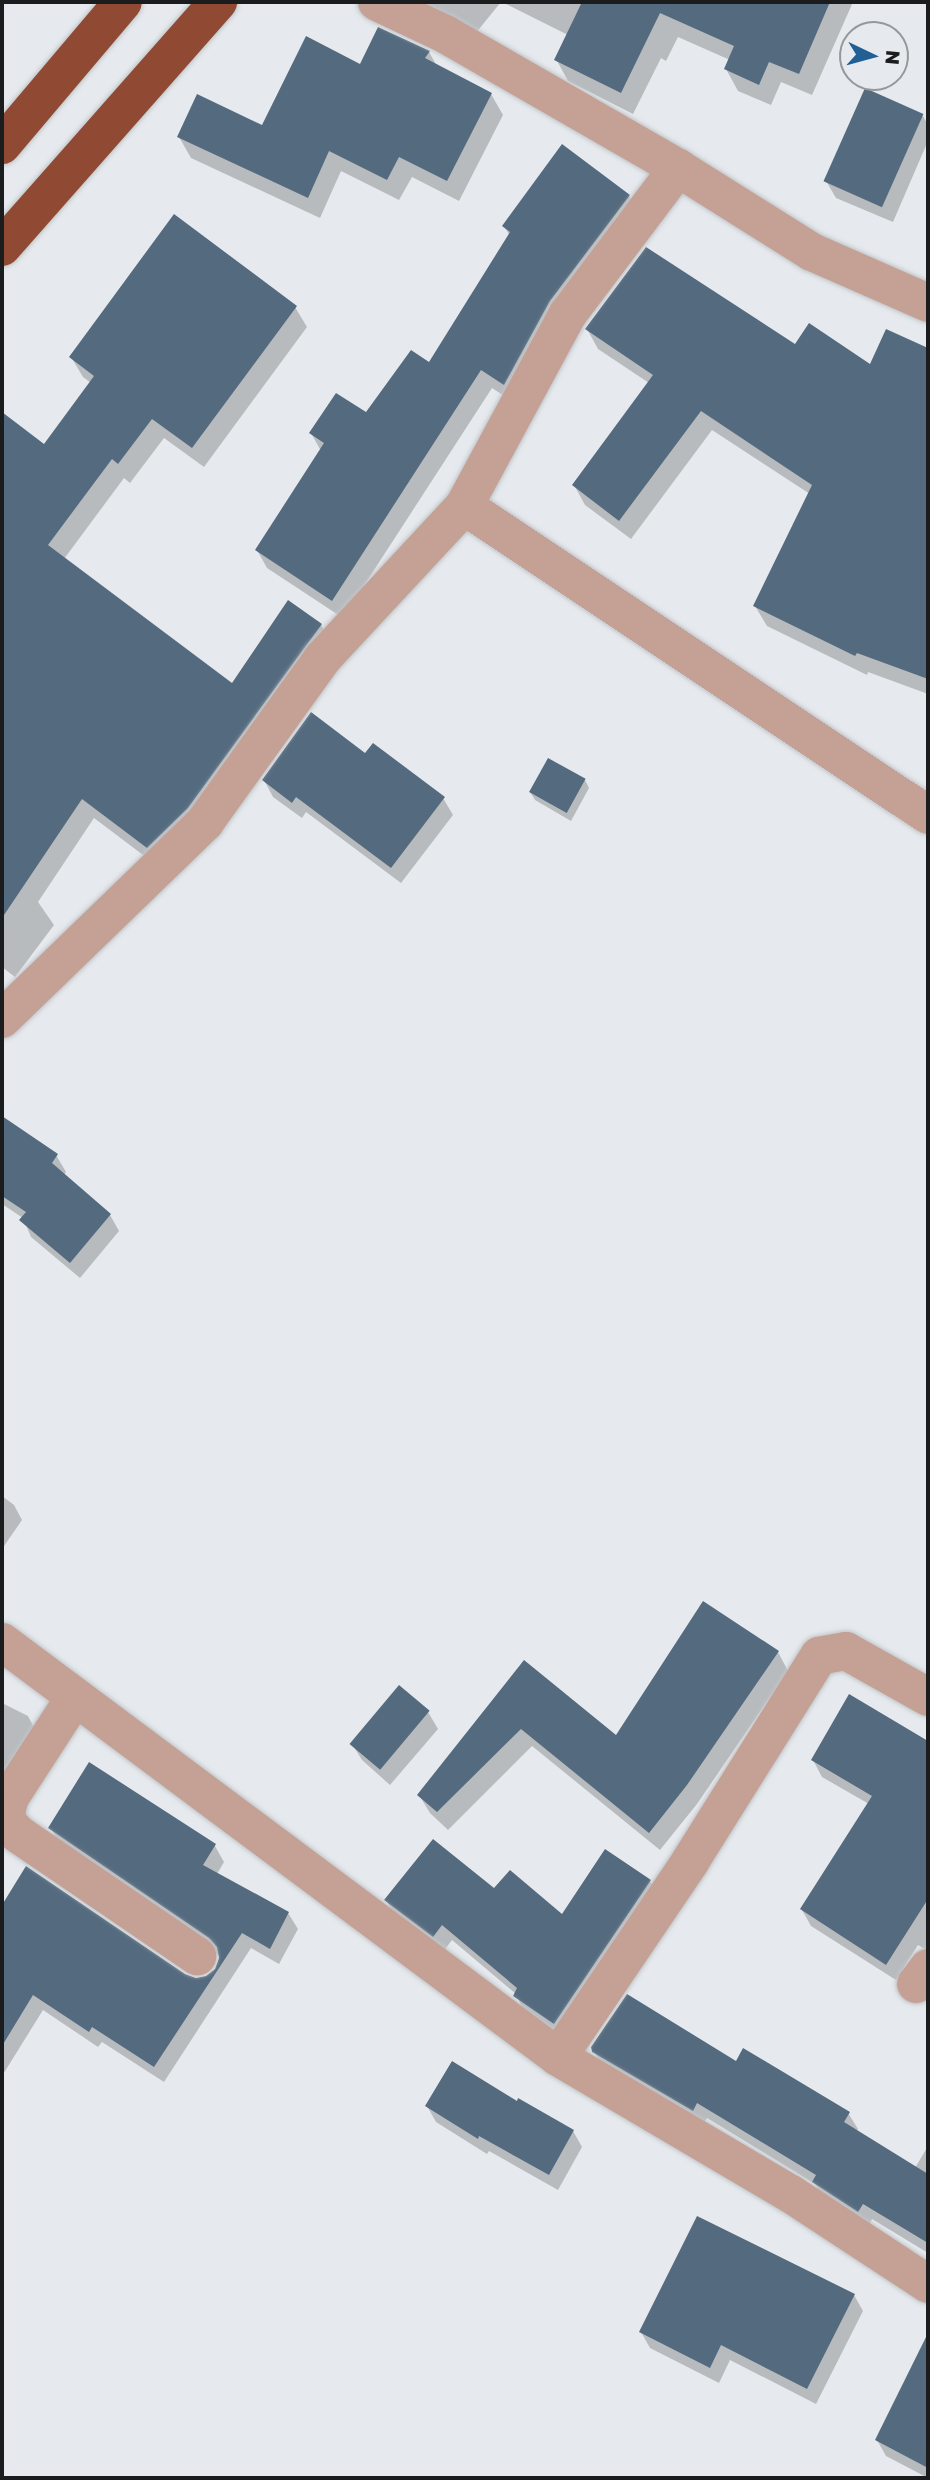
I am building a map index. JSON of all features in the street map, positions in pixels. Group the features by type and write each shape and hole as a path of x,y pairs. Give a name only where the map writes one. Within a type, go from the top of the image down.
{"highway":[{"path":"2,145 123,2"},
{"path":"2,247 218,2"}],"street":[{"path":"377,2 445,33 678,168 813,252 928,303"},
{"path":"2,1019 205,821 323,659 464,506 568,314 678,168"},
{"path":"464,506 928,815"},
{"path":"2,1642 558,2057 791,2194 928,2284"},
{"path":"558,2057 690,1862 819,1656 846,1651 928,1697"},
{"path":"75,1697 10,1797 6,1812 8,1823 18,1834 197,1956"}],"building":[{"path":"582,2 830,2 799,74 769,62 759,85 724,69 734,46 660,13 621,93 554,60"},
{"path":"378,27 430,51 425,58 492,93 447,181 399,157 387,180 329,151 308,198 177,137 197,94 262,125 306,36 360,64"},
{"path":"864,91 872,91 923,114 882,207 824,181"},
{"path":"562,144 630,195 550,301 504,385 481,370 332,601 255,550 324,443 309,433 336,393 366,412 411,350 429,362 510,232 502,226"},
{"path":"174,214 297,306 192,448 152,419 118,464 112,459 48,545 232,683 288,600 322,624 188,808 147,848 82,799 2,918 2,412 44,444 94,376 69,357"},
{"path":"646,247 795,344 809,323 870,364 886,329 928,348 928,679 857,653 855,656 753,606 812,485 701,411 619,521 572,485 653,375 585,329"},
{"path":"311,712 365,753 373,743 445,797 391,868 296,797 292,803 262,780"},
{"path":"548,758 586,779 567,813 529,792"},
{"path":"2,1116 58,1154 52,1163 111,1214 70,1263 19,1220 26,1212 2,1196"},
{"path":"703,1601 779,1651 687,1785 649,1833 521,1729 437,1812 417,1795 524,1660 616,1735"},
{"path":"399,1685 430,1711 380,1770 350,1744"},
{"path":"849,1694 928,1741 928,1899 886,1965 800,1909 872,1796 811,1760"},
{"path":"89,1762 216,1844 203,1865 289,1912 270,1949 242,1933 154,2067 92,2027 89,2032 33,1995 2,2046 2,1905 26,1866 185,1974 196,1978 206,1976 215,1969 219,1958 217,1947 209,1938 48,1828"},
{"path":"433,1839 494,1888 510,1870 562,1914 605,1849 651,1880 554,2024 513,1996 517,1988 442,1925 433,1937 384,1900"},
{"path":"627,1994 736,2061 743,2048 850,2112 844,2122 928,2174 928,2243 863,2204 858,2212 812,2182 816,2175 697,2103 693,2111 592,2052 591,2047"},
{"path":"452,2061 517,2101 518,2098 574,2130 549,2175 479,2136 478,2139 425,2106"},
{"path":"697,2216 855,2294 807,2389 721,2345 710,2368 639,2332"},
{"path":"928,2333 928,2468 875,2440"}]}
